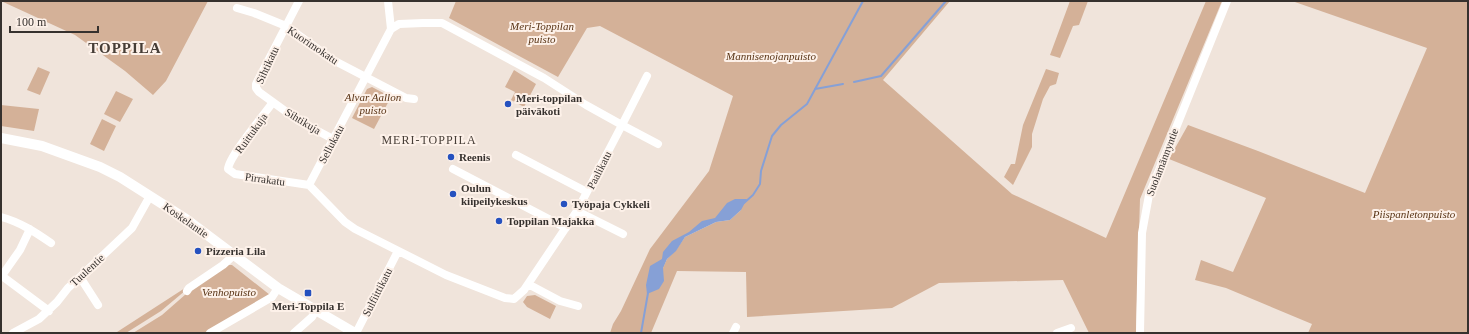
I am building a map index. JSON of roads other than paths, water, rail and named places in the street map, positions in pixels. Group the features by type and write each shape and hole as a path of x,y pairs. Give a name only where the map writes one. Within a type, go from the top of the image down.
{"main road":[{"name":"Koskelantie","path":"1,138 42,146 100,167 120,177 186,219 278,288 356,333"}],"street":[{"name":"Sihtikatu","path":"273,102 259,92 256,88 256,84 299,1"},
{"path":"388,1 391,29 399,24 442,23 544,78 586,106 658,144"},
{"name":"Suolamännyntie","path":"1140,333 1142,233 1149,195 1227,1"},
{"name":"Kuorimokatu","path":"237,8 286,26 333,60 406,98 414,99"},
{"name":"Sellukatu","path":"309,185 391,29"},
{"name":"Paalikatu","path":"398,251 446,275 505,298 514,299 517,297 528,284 577,211 647,76"},
{"name":"Sihtikuja","path":"273,102 299,121 333,139"},
{"name":"Ruittukuja","path":"228,164 273,102"},
{"path":"516,155 587,192"},
{"name":"Pirrakatu","path":"228,164 228,169 235,174 309,185"},
{"path":"453,169 566,228"},
{"path":"309,185 345,222 355,229 398,251"},
{"name":"Tuulentie","path":"13,333 40,319 80,277 132,228 150,196"},
{"path":"577,211 623,234"},
{"path":"1,217 30,229 51,243"},
{"path":"30,229 20,250 1,276 48,311"},
{"name":"Sulfiittikatu","path":"356,333 398,251"},
{"path":"187,291 189,288 227,262 234,255"},
{"path":"80,277 98,305"},
{"path":"528,284 560,301 578,306"},
{"path":"210,333 272,297 278,288"},
{"path":"294,333 312,317 316,310"},
{"path":"1058,333 1071,328"}],"water":[{"path":"735,199 747,199 741,210 730,220 716,222 685,237 676,251 667,259 663,268 664,281 659,289 647,294 646,285 650,266 662,259 663,252 672,241 689,232 702,221 715,218 727,203"}],"waterway":[{"path":"744,203 753,195 760,184 761,171 772,136 781,125 807,104 863,1"},
{"path":"854,82 881,76 946,1"},
{"path":"815,89 843,84"},
{"path":"641,333 648,293"}],"place":[{"name":"Meri-toppilan päiväkoti","path":"508,104"},
{"name":"Reenis","path":"451,157"},
{"name":"Oulun kiipeilykeskus","path":"453,194"},
{"name":"Työpaja Cykkeli","path":"564,204"},
{"name":"Toppilan Majakka","path":"499,221"},
{"name":"Pizzeria Lila","path":"198,251"},
{"name":"Meri-Toppila E","path":"308,293"}],"district":[{"name":"TOPPILA","path":"125,48"},
{"name":"MERI-TOPPILA","path":"429,140"}],"park label":[{"name":"Meri-Toppilan puisto","path":"542,32"},
{"name":"Mannisenojanpuisto","path":"771,56"},
{"name":"Alvar Aallon puisto","path":"373,103"},
{"name":"Piispanletonpuisto","path":"1414,214"},
{"name":"Venhopuisto","path":"229,292"}]}
